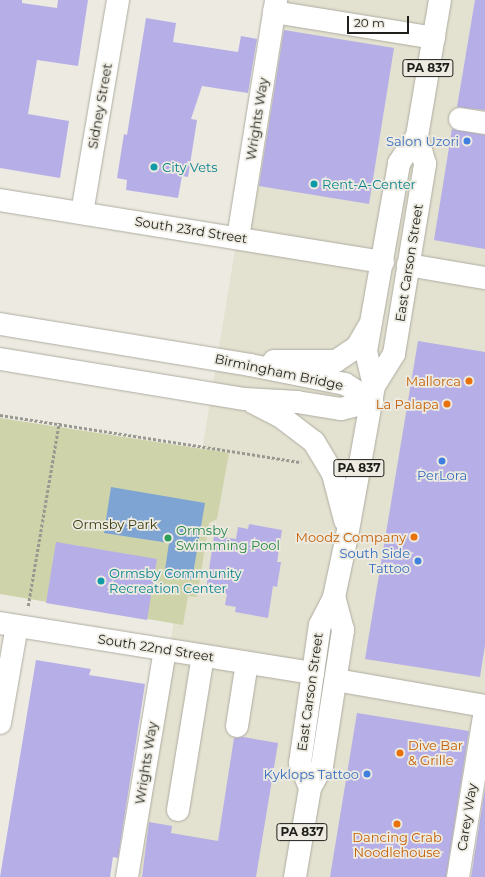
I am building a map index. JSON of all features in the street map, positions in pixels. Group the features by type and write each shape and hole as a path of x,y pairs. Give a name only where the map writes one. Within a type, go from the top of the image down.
{"main road":[{"name":"Sidney Street","path":"82,213 118,0"},
{"name":"East Carson Street","path":"373,393 366,351 399,163 417,136 440,0"},
{"path":"275,6 434,38"},
{"name":"Wrights Way","path":"238,238 275,6"},
{"path":"460,119 485,123"},
{"name":"East Carson Street","path":"310,788 300,763 320,626 334,597 347,536 373,393 394,354 425,164 417,136"},
{"name":"South 23rd Street","path":"0,200 382,262"},
{"path":"408,265 485,278"},
{"path":"250,364 286,360 336,362 357,347 372,320"},
{"name":"Birmingham Bridge","path":"0,324 250,364 345,384 373,393"},
{"name":"Birmingham Bridge","path":"0,359 246,399 297,402 341,409 373,393"},
{"path":"246,399 280,416 314,442 325,457 339,492 347,536"},
{"name":"East Carson Street","path":"294,877 310,788 322,766 336,680 343,630 334,597"},
{"path":"0,723 8,625"},
{"name":"South 22nd Street","path":"8,625 313,673"},
{"name":"Wrights Way","path":"127,877 165,650"},
{"path":"178,810 203,656"},
{"path":"237,726 247,663"},
{"path":"336,680 485,706"},
{"name":"Carey Way","path":"458,877 485,710"}],"path":[{"path":"0,415 59,422 308,463"},
{"path":"28,606 59,422"}],"shaded area":[{"path":"276,0 485,0 485,710 458,877 132,877"}],"green space":[{"name":"Ormsby Park","path":"0,418 229,453 217,519 209,523 197,597 188,596 183,625 0,594"}],"water":[{"name":"Ormsby Swimming Pool","path":"111,487 205,503 192,580 164,576 169,543 104,533"}],"building":[{"path":"0,0 22,0 22,3 57,8 58,0 88,0 78,66 37,60 28,114 69,121 60,178 0,168"},
{"path":"475,0 485,0 485,110 457,107"},
{"path":"146,18 176,23 173,42 238,52 241,36 257,39 248,93 202,86 191,119 197,120 188,177 182,176 178,198 126,190 127,180 117,178 124,134 127,135"},
{"path":"284,30 394,48 369,204 259,186"},
{"path":"452,129 485,135 485,249 434,240"},
{"path":"418,341 485,352 485,645 480,677 365,659"},
{"path":"249,524 282,530 277,562 281,562 277,587 273,586 268,618 235,612 236,607 225,605 227,594 206,590 214,536 236,539 238,527 248,529"},
{"name":"Ormsby Community Recreation Center","path":"56,542 157,559 147,620 46,603"},
{"path":"36,660 91,669 89,675 145,684 118,858 113,857 110,877 0,877"},
{"path":"357,713 469,731 446,877 330,877"},
{"path":"243,737 278,743 256,877 142,877 149,822 172,826 171,833 218,841 234,738"},
{"path":"485,788 485,877 471,877"}],"place":[{"name":"Salon Uzori","path":"467,141"},
{"name":"City Vets","path":"154,167"},
{"name":"Rent-A-Center","path":"314,184"},
{"name":"Mallorca","path":"469,381"},
{"name":"La Palapa","path":"447,404"},
{"name":"PerLora","path":"442,461"},
{"name":"Moodz Company","path":"414,537"},
{"name":"Ormsby Swimming Pool","path":"168,538"},
{"name":"South Side Tattoo","path":"418,561"},
{"name":"Ormsby Community Recreation Center","path":"101,581"},
{"name":"Dive Bar & Grille","path":"400,753"},
{"name":"Kyklops Tattoo","path":"367,774"},
{"name":"Dancing Crab Noodlehouse","path":"397,824"}]}
